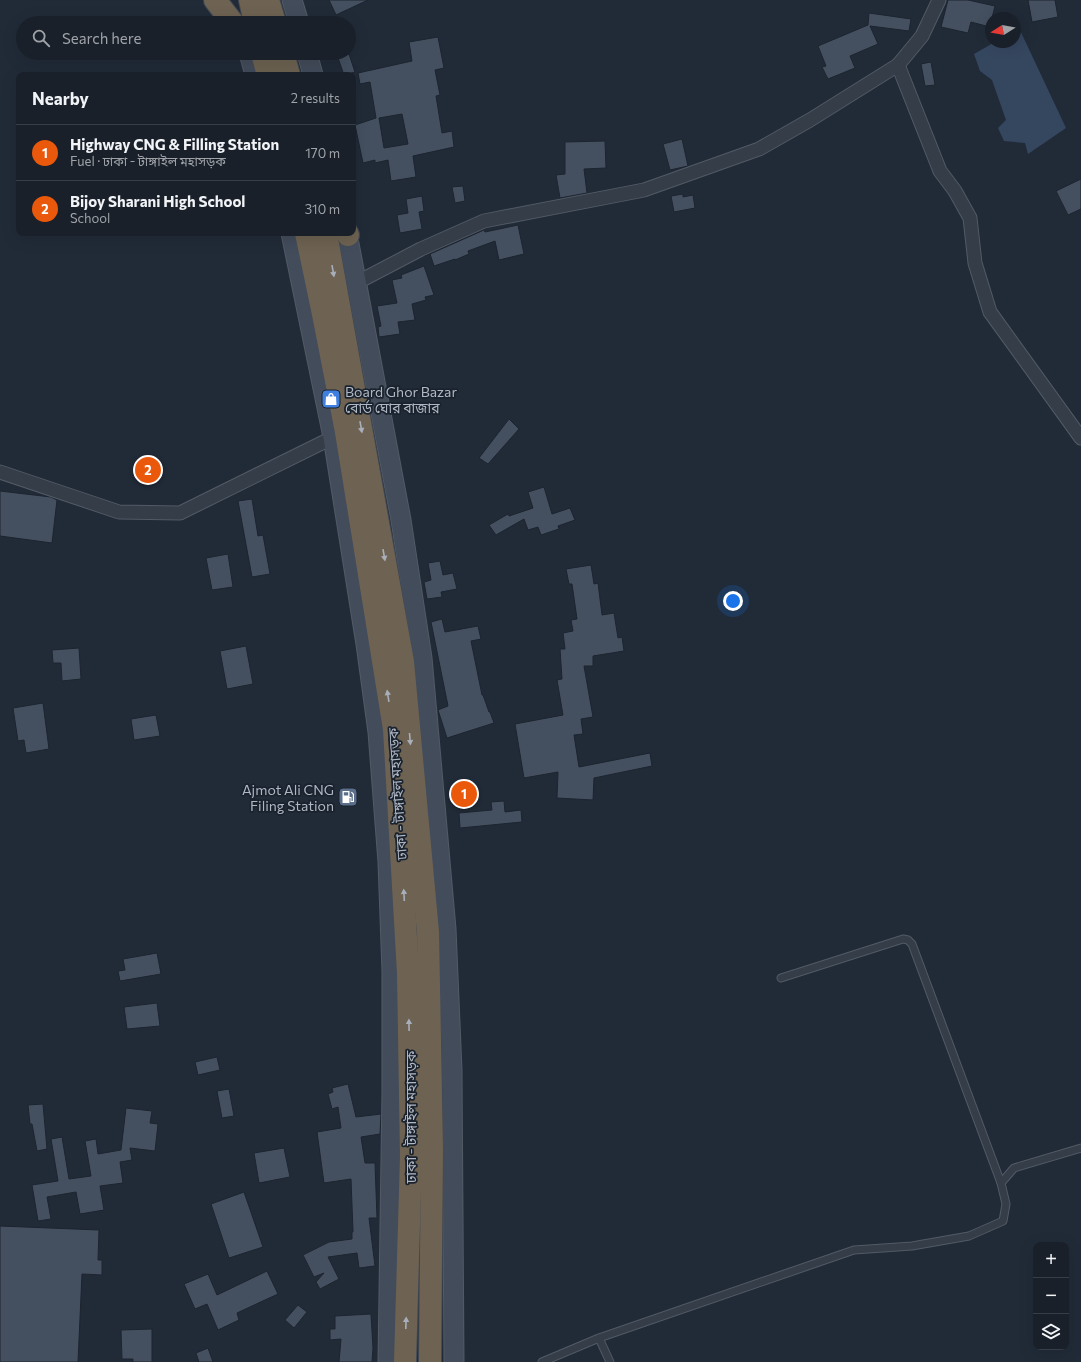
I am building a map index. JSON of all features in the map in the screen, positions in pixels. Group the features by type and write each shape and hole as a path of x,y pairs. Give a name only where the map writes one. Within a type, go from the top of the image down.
{"highway":[{"path":"214,0 227,16"},
{"path":"250,0 253,16"},
{"path":"268,0 273,16"},
{"path":"285,16 286,0"},
{"path":"263,60 284,72"},
{"name":"ঢাকা - টাঙ্গাইল মহাসড়ক","path":"307,236 323,314 340,435 386,731 411,1156 405,1362"},
{"name":"ঢাকা - টাঙ্গাইল মহাসড়ক","path":"327,236 412,660 437,930 432,1150 430,1362"}],"main road":[{"path":"292,0 297,16"},
{"path":"309,60 312,72"},
{"path":"292,236 340,435"},
{"path":"347,236 358,282 402,520 412,660"},
{"path":"437,930 452,1070 454,1362"},
{"path":"388,1362 392,1090 400,972"}],"street":[{"path":"358,282 421,249 484,221 644,190 759,149 810,120 898,65 922,36 939,0"},
{"path":"898,65 940,171 955,191 970,218 975,263 990,312 1081,438"},
{"path":"0,472 119,512 180,513 340,435"}],"lane":[{"path":"542,1362 599,1338 854,1250 912,1246 969,1236 1003,1221 1006,1204 1001,1183 912,944 908,940 902,939 781,978"},
{"path":"1001,1183 1014,1168 1081,1148"},
{"path":"599,1338 610,1362"}],"water":[{"path":"1021,32 1066,128 1028,154 1025,143 1004,141 998,128 1006,120 992,80 980,71 974,54 985,48 1021,48"}],"building":[{"path":"329,0 368,0 336,15"},
{"path":"948,0 968,0 995,6 994,12 985,12 985,26 971,22 968,33 941,27"},
{"path":"1028,0 1055,0 1058,17 1032,22"},
{"path":"869,13 911,19 909,31 870,26 878,44 850,56 855,68 828,79 822,67 826,66 818,46 868,25"},
{"path":"438,37 444,68 435,70 440,95 436,96 442,133 452,131 454,147 413,156 416,177 391,181 388,160 375,163 375,160 363,163 356,125 376,118 370,82 360,84 358,73 412,61 409,42","holes":["402,114 408,144 384,148 379,118"]},
{"path":"339,60 351,60 355,72 343,72"},
{"path":"931,62 935,85 925,86 921,64"},
{"path":"682,139 688,166 670,170 663,144"},
{"path":"605,141 606,168 584,169 587,193 560,198 556,175 565,174 565,142"},
{"path":"1081,179 1081,209 1068,215 1056,191"},
{"path":"463,186 465,201 455,203 452,187"},
{"path":"683,194 683,197 693,195 695,208 674,212 671,196"},
{"path":"422,196 424,211 419,212 422,229 400,233 397,215 408,213 406,199"},
{"path":"518,225 524,254 499,260 495,241 468,251 469,254 455,260 434,266 430,254 484,230 485,232"},
{"path":"424,266 434,295 425,297 426,300 412,304 415,320 398,322 400,334 379,337 378,327 381,326 377,306 397,303 392,280 402,278 401,275"},
{"path":"509,419 519,429 488,464 479,458"},
{"path":"544,487 552,514 570,508 575,520 558,526 559,529 541,535 538,527 528,530 524,519 496,535 489,525 508,514 509,516 533,508 528,492"},
{"path":"0,491 51,497 57,500 52,543 0,536"},
{"path":"252,499 258,536 263,535 270,574 252,577 238,501"},
{"path":"228,554 233,587 212,590 206,558"},
{"path":"440,561 443,575 453,573 457,589 441,592 442,597 427,599 424,582 431,580 428,563"},
{"path":"591,565 594,584 598,583 602,615 614,613 618,638 622,637 624,651 593,656 593,666 584,666 593,717 581,719 583,734 574,735 579,767 650,753 652,766 594,778 593,800 557,798 558,772 524,778 515,724 563,715 557,680 562,679 560,649 565,649 563,633 573,631 571,620 577,619 572,584 569,584 566,569"},
{"path":"442,619 445,632 478,626 481,639 471,641 482,695 494,723 447,738 438,710 448,706 431,622"},
{"path":"246,646 253,684 227,689 220,651"},
{"path":"79,648 81,679 62,681 61,663 53,663 52,650"},
{"path":"43,703 49,749 26,753 24,740 18,741 13,708"},
{"path":"156,715 160,736 134,740 131,719"},
{"path":"504,801 505,812 521,810 522,822 460,828 459,813 492,810 491,802"},
{"path":"157,953 161,974 120,981 118,971 125,970 123,959"},
{"path":"157,1003 160,1026 127,1029 124,1007"},
{"path":"217,1057 220,1070 198,1075 195,1062"},
{"path":"348,1084 356,1117 381,1114 380,1134 361,1137 365,1163 375,1163 377,1218 369,1218 375,1266 359,1268 357,1253 328,1257 339,1279 320,1289 316,1282 324,1273 314,1277 303,1255 329,1242 352,1239 353,1232 351,1179 324,1183 317,1132 341,1128 338,1107 332,1109 328,1094 333,1092 332,1088"},
{"path":"229,1089 234,1116 222,1118 217,1091"},
{"path":"43,1104 47,1149 37,1151 32,1124 30,1124 28,1105"},
{"path":"126,1108 152,1111 150,1123 158,1124 155,1151 130,1148 132,1160 120,1162 123,1183 100,1186 104,1210 80,1214 76,1192 47,1197 51,1219 38,1221 32,1185 58,1181 51,1139 62,1137 69,1179 91,1176 85,1141 96,1139 98,1154 121,1150"},
{"path":"284,1148 290,1177 259,1183 254,1153"},
{"path":"244,1192 263,1247 229,1258 211,1204"},
{"path":"0,1226 99,1230 98,1260 102,1260 102,1275 82,1274 78,1362 0,1362"},
{"path":"267,1271 278,1294 237,1313 239,1320 218,1330 207,1304 195,1309 184,1284 208,1274 217,1295"},
{"path":"298,1305 307,1312 294,1328 285,1320"},
{"path":"371,1314 373,1348 372,1362 339,1362 341,1339 330,1340 330,1329 335,1329 335,1316"},
{"path":"152,1329 152,1362 133,1362 133,1359 122,1359 121,1330"},
{"path":"208,1348 213,1362 199,1362 196,1353"}],"place":[{"name":"Board Ghor Bazar বোর্ড ঘোর বাজার","path":"331,399"},
{"name":"Bijoy Sharani High School","path":"148,470"},
{"name":"Highway CNG & Filling Station","path":"464,794"},
{"name":"Ajmot Ali CNG Filing Station","path":"348,797"}]}
